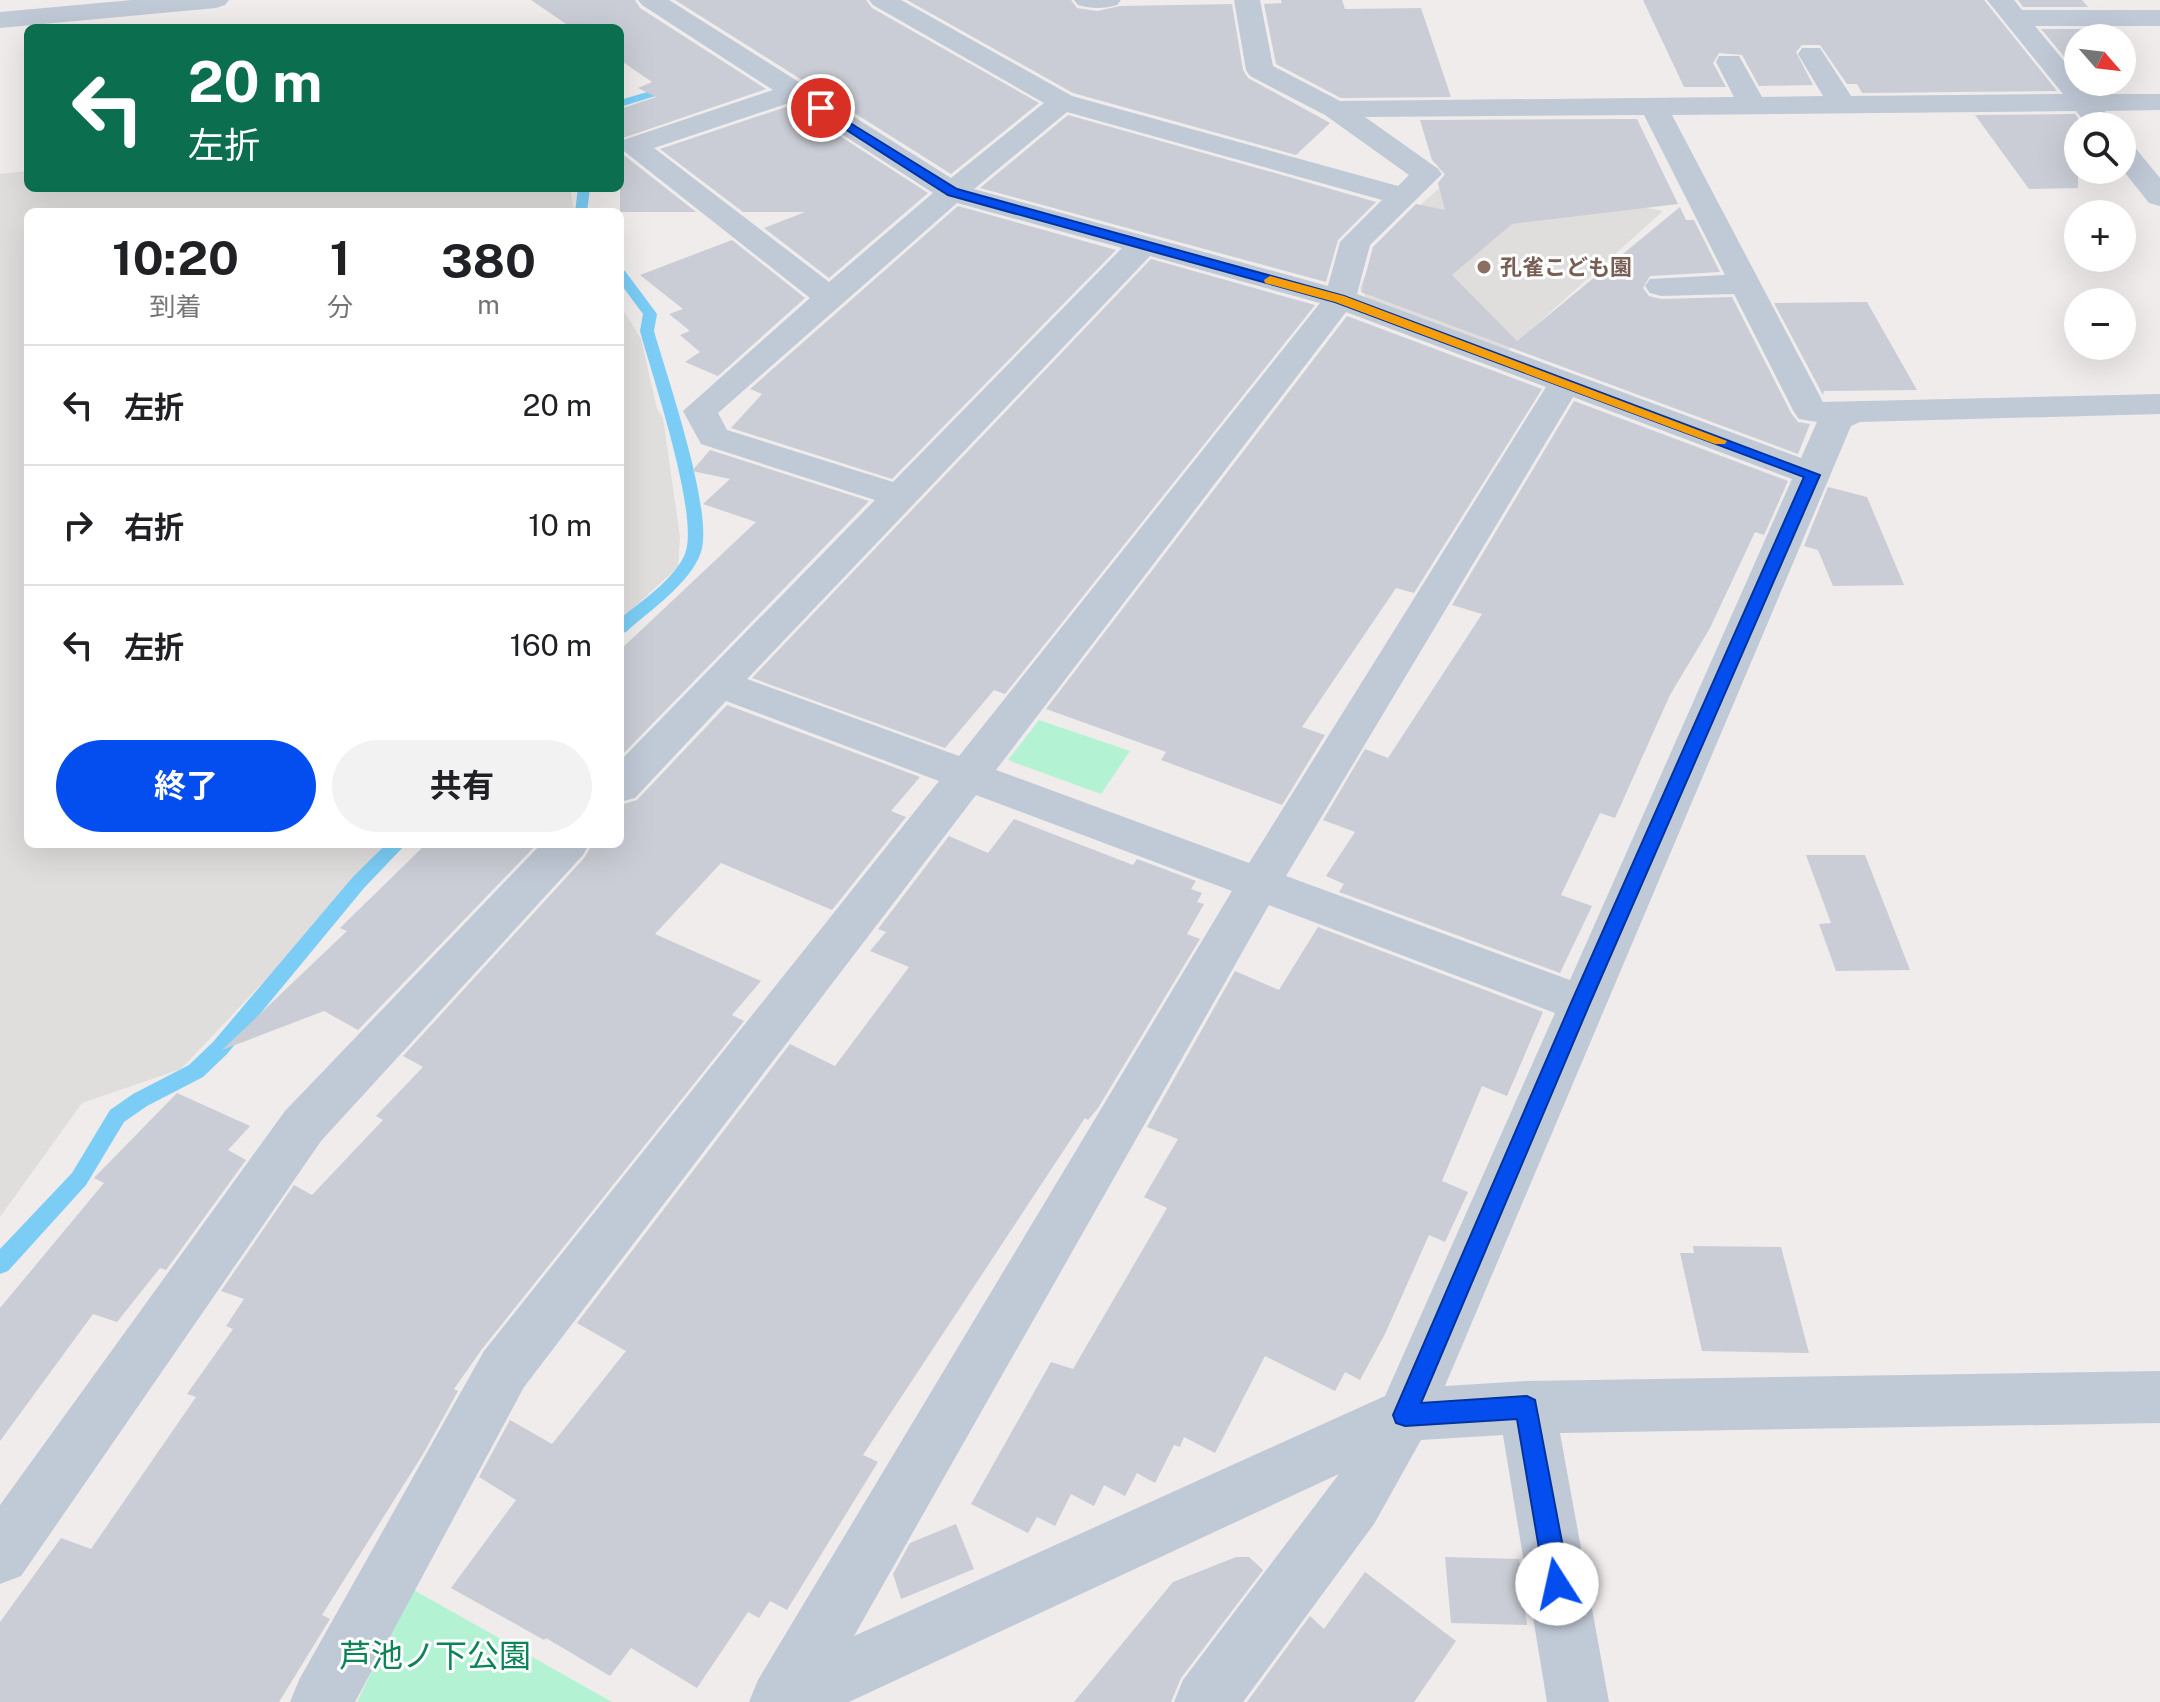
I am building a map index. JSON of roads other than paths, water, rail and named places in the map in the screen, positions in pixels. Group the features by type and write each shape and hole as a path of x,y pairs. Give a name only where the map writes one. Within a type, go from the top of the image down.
{"street":[{"path":"0,20 216,0 212,24"},
{"path":"651,0 952,192 1340,299 1813,475"},
{"path":"882,0 1062,102 1402,196"},
{"path":"1087,0 1108,0"},
{"path":"321,1702 504,1369 1340,299 1355,242 1427,174 1335,109 1260,70 1247,0"},
{"path":"2007,9 2160,18"},
{"path":"2007,9 2091,112"},
{"path":"1811,54 1842,105"},
{"path":"1729,62 1753,106"},
{"path":"794,92 633,146 830,298"},
{"path":"899,496 713,437 700,411 952,192 1062,102"},
{"path":"1335,109 2160,102"},
{"path":"1654,107 1811,412 2160,404"},
{"path":"2136,167 2160,197"},
{"path":"624,783 1143,245"},
{"path":"1661,286 1745,284"},
{"path":"781,1701 1260,882 1565,383"},
{"path":"1205,1702 1353,1504 1405,1415 1836,419 1857,412"},
{"path":"717,683 1581,1003"},
{"path":"0,1555 303,1126 563,848"},
{"path":"781,1701 1405,1415 1527,1407 2160,1397"},
{"path":"1527,1407 1578,1702"}],"waterway":[{"path":"624,103 671,88"},
{"path":"582,208 584,192"},
{"path":"624,279 650,314 647,331 688,480 696,537 693,553 679,573 624,624"},
{"path":"0,1264 79,1179 117,1116 140,1100 196,1071 220,1048 358,883 393,848"}],"place":[{"name":"孔雀こども園","path":"1484,267"}],"park label":[{"name":"芦池ノ下公園","path":"435,1656"}]}
